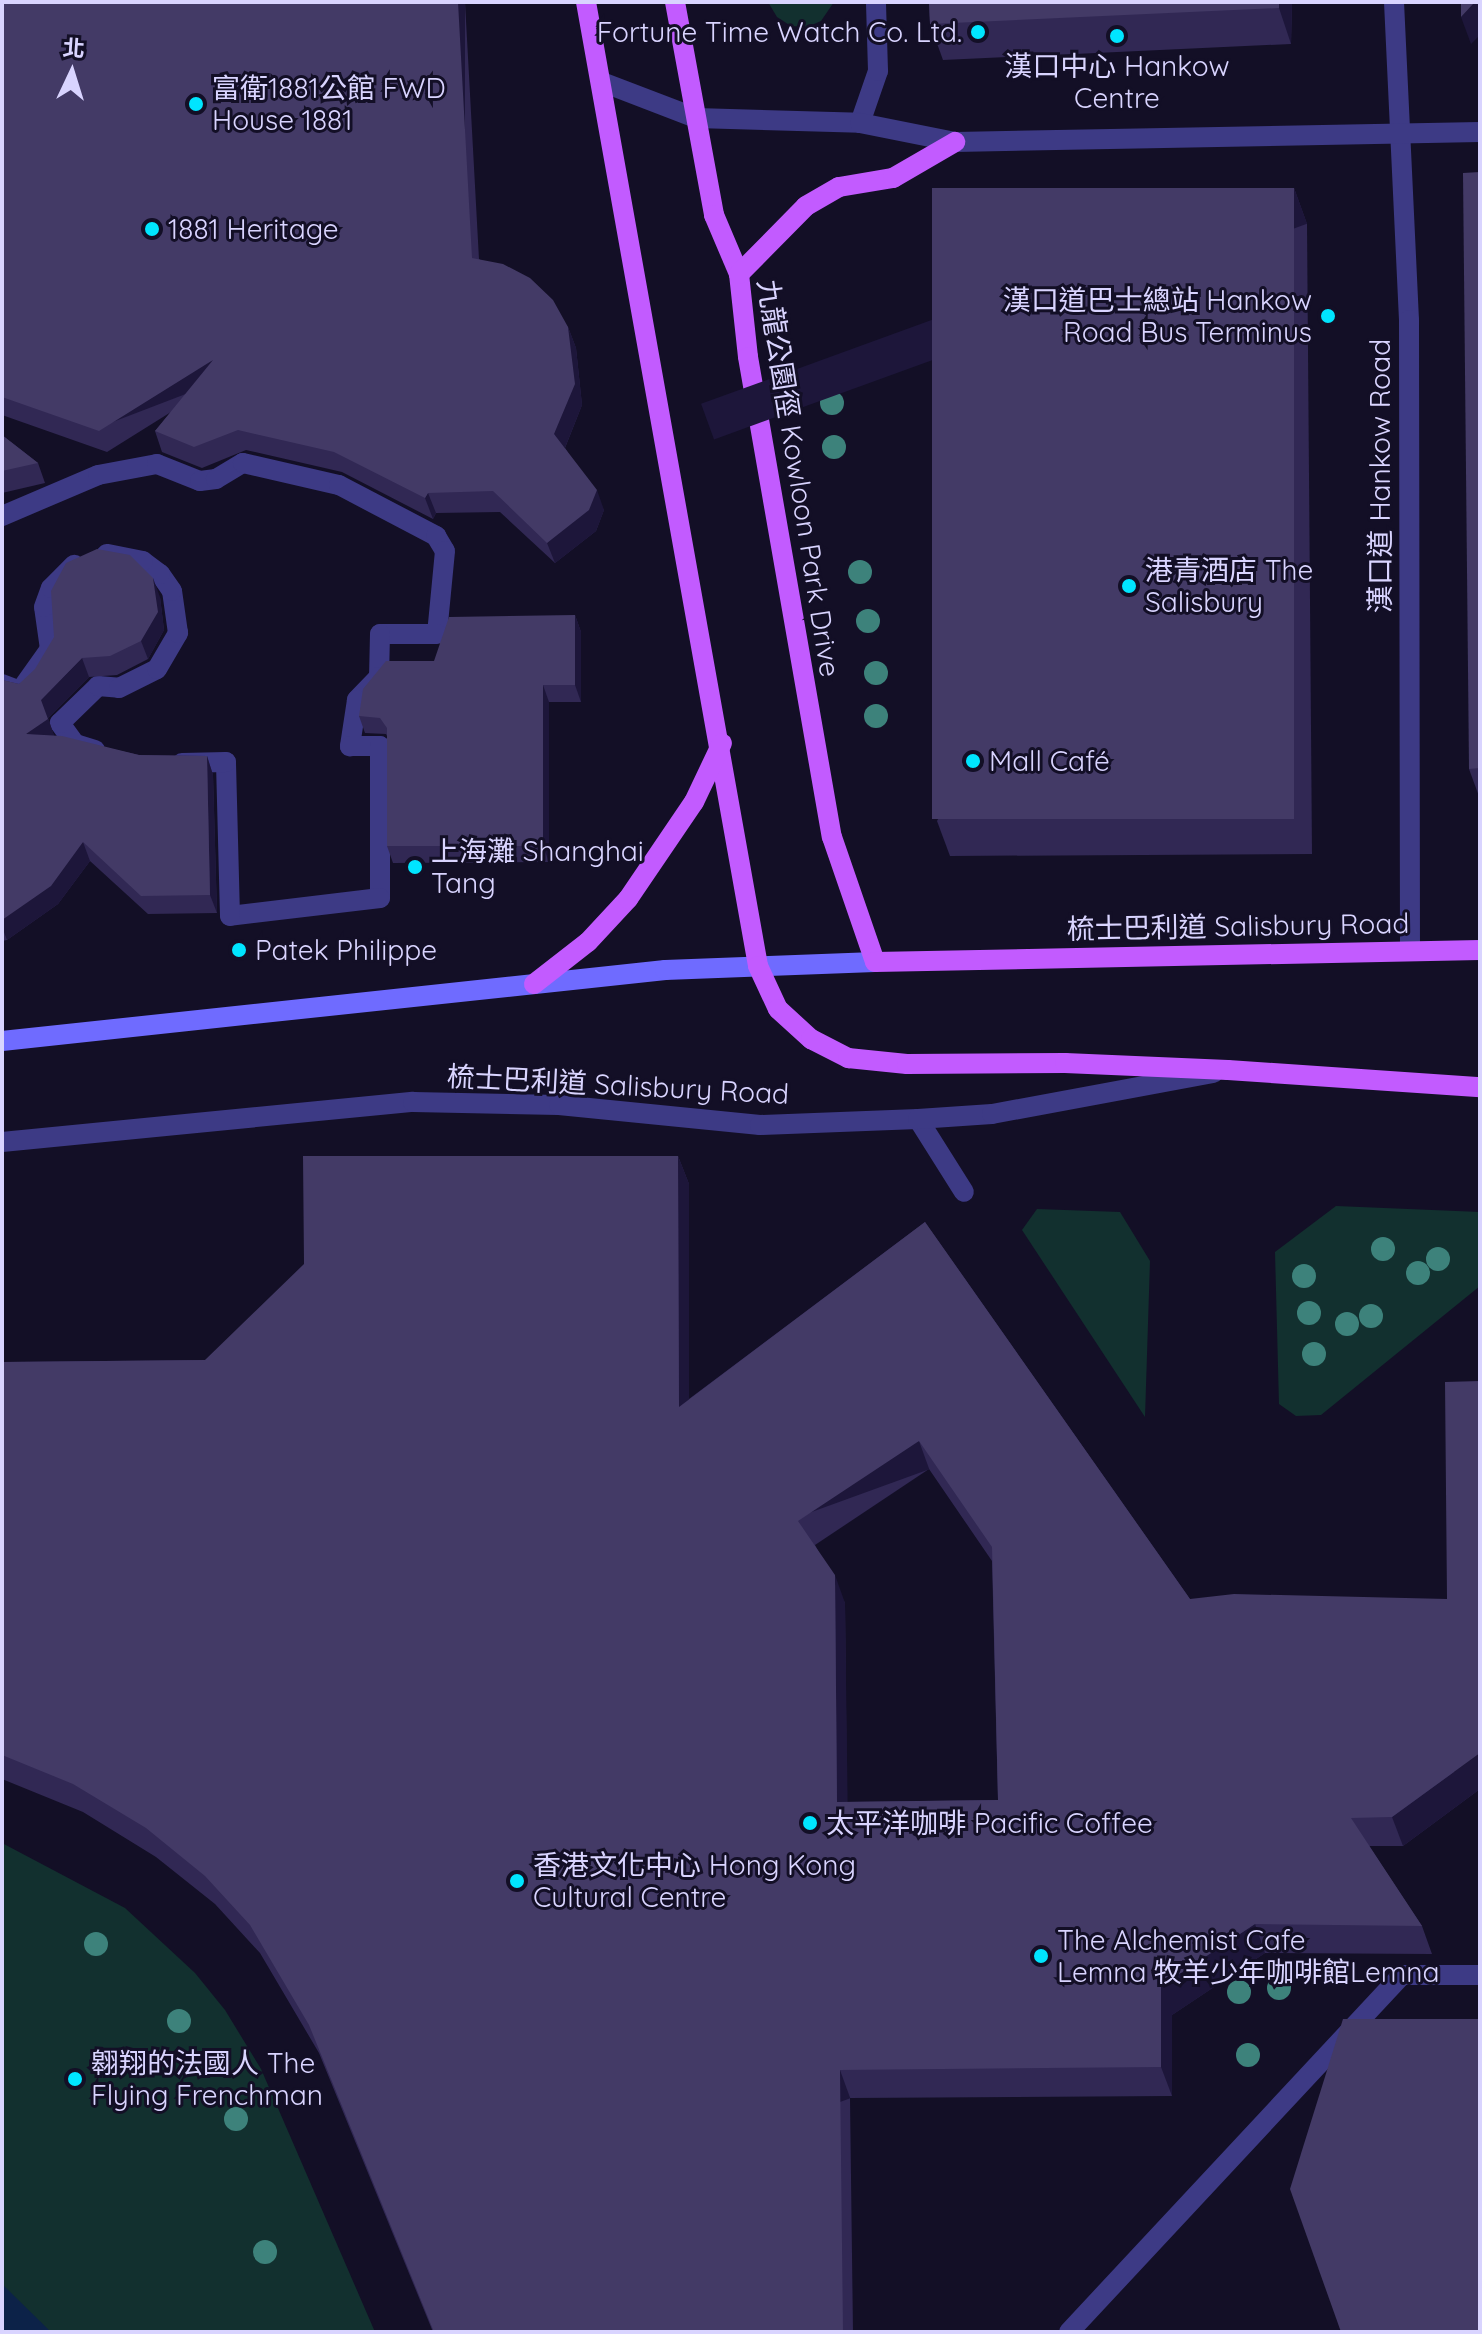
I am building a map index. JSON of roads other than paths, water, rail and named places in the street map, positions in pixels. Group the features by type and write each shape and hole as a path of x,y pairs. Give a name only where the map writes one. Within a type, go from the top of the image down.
{"main road":[{"path":"586,2 722,743 758,966"},
{"name":"九龍公園徑 Kowloon Park Drive","path":"675,2 714,215 739,274 811,738 832,837 875,962"},
{"path":"739,274 806,206 839,187 893,178 955,142"},
{"path":"534,984 588,942 628,899 694,802 722,743"},
{"name":"梳士巴利道 Salisbury Road","path":"2,1041 534,984 758,966 1480,950"},
{"name":"梳士巴利道 Salisbury Road","path":"758,966 778,1009 811,1039 848,1058 907,1064 1065,1063 1228,1070 1480,1087"}],"street":[{"path":"860,123 878,71 876,2"},
{"name":"漢口道 Hankow Road","path":"1394,2 1397,132 1409,320 1410,951"},
{"path":"602,82 696,118 860,123 907,128 955,142 1480,132"},
{"path":"2,516 98,475 157,464 200,481 216,479 243,463 339,485 436,536 445,551 437,634 380,634 379,677 357,700 350,746 380,746 380,898 230,916 226,762 160,761"},
{"path":"2,684 20,691 50,649 44,607 64,571 102,554 143,561 172,591 178,633 170,653 140,681 119,688 98,686 60,723 75,744 111,755"},
{"name":"梳士巴利道 Salisbury Road","path":"2,1142 413,1102 559,1105 760,1125 918,1119 992,1114 1228,1070"},
{"path":"918,1119 964,1192"},
{"path":"1069,2332 1402,1975 1480,1975"}],"water":[{"path":"2,2284 51,2332 2,2332"}],"place":[{"name":"Fortune Time Watch Co. Ltd.","path":"978,32"},
{"name":"漢口中心 Hankow Centre","path":"1117,36"},
{"name":"富衛1881公館 FWD House 1881","path":"196,104"},
{"name":"1881 Heritage","path":"152,229"},
{"name":"漢口道巴士總站 Hankow Road Bus Terminus","path":"1328,316"},
{"name":"港青酒店 The Salisbury","path":"1129,586"},
{"name":"Mall Café","path":"973,761"},
{"name":"上海灘 Shanghai Tang","path":"415,867"},
{"name":"Patek Philippe","path":"239,950"},
{"name":"太平洋咖啡 Pacific Coffee","path":"810,1823"},
{"name":"香港文化中心 Hong Kong Cultural Centre","path":"517,1881"},
{"name":"The Alchemist Cafe Lemna 牧羊少年咖啡館Lemna","path":"1041,1956"},
{"name":"翱翔的法國人 The Flying Frenchman","path":"75,2079"}]}
